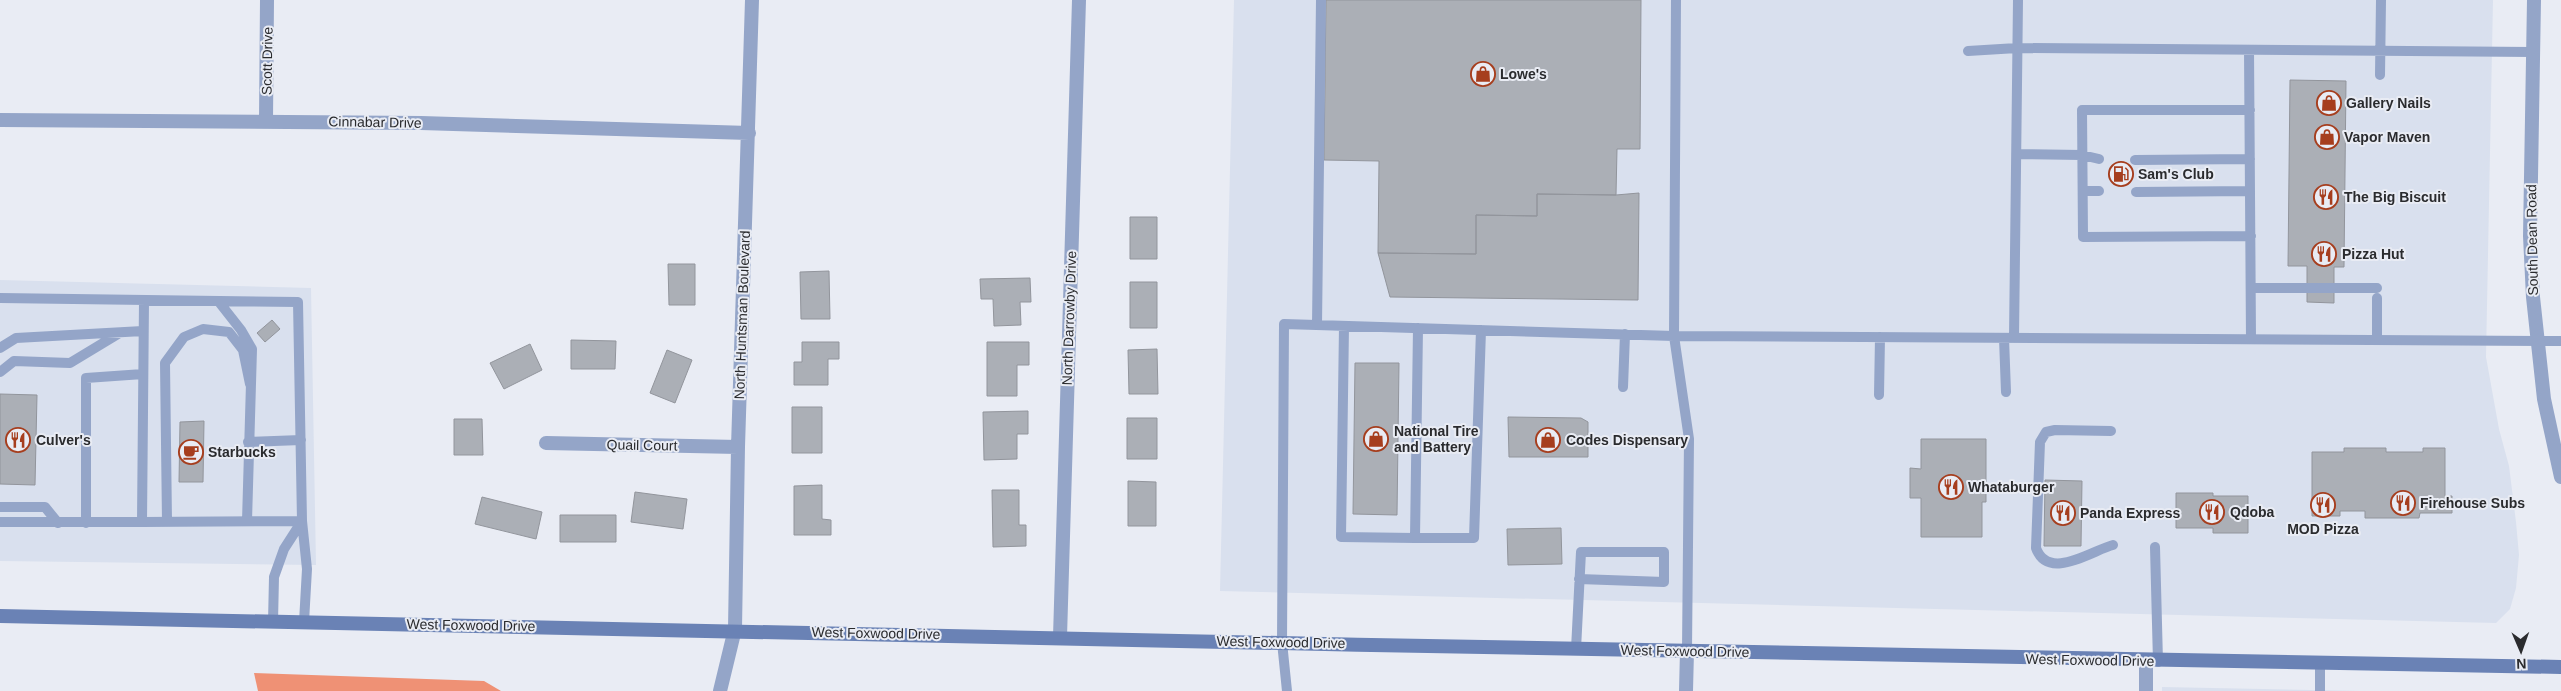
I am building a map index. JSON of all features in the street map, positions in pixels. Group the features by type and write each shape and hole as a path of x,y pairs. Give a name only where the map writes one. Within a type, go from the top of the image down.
{"main road":[{"name":"West Foxwood Drive","path":"0,616 1060,636 2152,662 2561,667"}],"street":[{"name":"Scott Drive","path":"266,121 268,0"},
{"name":"North Huntsman Boulevard","path":"720,691 735,630 738,447 752,0"},
{"name":"North Darrowby Drive","path":"1060,636 1079,0"},
{"name":"South Dean Road","path":"2534,0 2530,236 2537,341 2544,399 2561,477"},
{"name":"Cinnabar Drive","path":"0,120 421,123 749,133"},
{"name":"Quail Court","path":"546,443 738,447"},
{"path":"1686,691 1687,651"},
{"path":"2146,691 2152,662"}],"lane":[{"path":"1317,325 1321,0"},
{"path":"1676,0 1674,336 1689,439 1687,651"},
{"path":"2006,392 2017,154 2018,0"},
{"path":"2380,75 2381,0"},
{"path":"1968,51 2017,48 2533,52"},
{"path":"2249,50 2250,339"},
{"path":"2250,110 2082,110 2082,155 2083,237 2251,236"},
{"path":"2017,154 2082,155 2099,159"},
{"path":"2135,160 2250,159"},
{"path":"2083,191 2100,191"},
{"path":"2136,192 2250,191"},
{"path":"2251,288 2377,293 2377,340"},
{"path":"0,298 298,302 302,521 306,569 304,622"},
{"path":"142,522 144,301"},
{"path":"219,302 241,330 252,349 247,521"},
{"path":"1287,691 1282,642 1284,324 1674,336 2561,341"},
{"path":"1344,326 1341,538 1474,538 1481,330"},
{"path":"1415,538 1418,328"},
{"path":"167,522 165,363 184,337 204,329 229,332 243,350 250,384"},
{"path":"0,348 16,338 143,331"},
{"path":"0,372 14,361 70,363 122,332"},
{"path":"1623,387 1625,334"},
{"path":"1879,395 1880,336"},
{"path":"86,523 86,378 143,374"},
{"path":"2111,431 2054,430 2046,432 2040,442 2036,548 2038,554 2048,561 2072,563 2099,549 2113,545"},
{"path":"248,442 301,440"},
{"path":"0,507 45,507 58,523"},
{"path":"0,522 302,521"},
{"path":"273,622 274,577 284,549 302,521"},
{"path":"2152,662 2155,547"},
{"path":"1576,648 1580,552 1664,552 1664,582 1579,579"},
{"path":"2320,664 2320,691"}],"shaded area":[{"path":"1234,0 2493,0 2486,357 2499,429 2509,466 2516,522 2519,555 2516,588 2510,609 2496,623 1220,591"},
{"path":"0,280 311,288 316,565 0,561"},
{"path":"254,673 484,681 501,691 258,691"},
{"path":"2162,687 2360,691 2162,691"}],"building":[{"name":"Lowe's","path":"1326,0 1641,0 1640,149 1617,149 1616,195 1537,194 1537,216 1476,215 1476,254 1378,253 1379,161 1324,160"},
{"path":"2290,80 2346,81 2344,267 2334,267 2334,303 2307,302 2307,266 2288,266"},
{"path":"1639,193 1638,300 1390,297 1378,253 1476,254 1476,215 1537,216 1537,194 1616,195"},
{"path":"1130,217 1157,217 1157,259 1130,259"},
{"path":"668,264 695,264 695,305 669,305"},
{"path":"829,271 830,319 801,319 800,272"},
{"path":"1030,278 1031,302 1020,302 1021,325 994,326 993,299 981,299 980,279"},
{"path":"1130,282 1157,282 1157,328 1130,328"},
{"path":"272,320 280,329 265,342 257,333"},
{"path":"571,340 616,341 615,369 571,369"},
{"path":"802,342 839,342 839,359 828,359 828,385 794,385 794,362 802,362"},
{"path":"987,342 1029,342 1029,365 1017,365 1017,396 987,396"},
{"path":"530,344 542,370 504,389 490,363"},
{"path":"1157,349 1158,394 1129,394 1128,350"},
{"path":"667,350 692,360 675,403 650,393"},
{"name":"National Tire and Battery","path":"1355,363 1399,363 1397,515 1353,514"},
{"name":"Culver's","path":"0,394 37,395 35,485 0,484"},
{"path":"792,407 822,407 822,453 792,453"},
{"path":"1028,411 1028,434 1017,434 1017,459 984,460 983,412"},
{"name":"Codes Dispensary","path":"1508,417 1581,418 1588,422 1588,457 1509,457"},
{"path":"1127,418 1157,418 1157,459 1127,459"},
{"path":"454,419 482,419 483,455 454,455"},
{"name":"Starbucks","path":"204,421 203,482 179,482 180,422"},
{"path":"1921,439 1986,439 1986,502 1982,502 1982,537 1921,537 1921,498 1910,498 1910,468 1921,469"},
{"path":"2344,448 2386,448 2386,452 2423,452 2423,448 2445,448 2445,496 2452,496 2452,513 2420,513 2419,518 2365,518 2365,511 2340,511 2340,516 2312,516 2312,452 2344,452"},
{"name":"Panda Express","path":"2045,480 2082,481 2081,546 2044,546"},
{"path":"1128,481 1156,482 1156,526 1128,526"},
{"path":"822,485 822,519 831,520 831,535 794,535 794,486"},
{"path":"992,490 1019,490 1019,525 1026,525 1026,546 993,547"},
{"path":"635,492 687,499 683,529 631,522"},
{"name":"Qdoba","path":"2176,493 2213,493 2213,496 2248,496 2248,533 2213,533 2213,528 2176,528"},
{"path":"482,497 542,512 536,539 475,524"},
{"path":"560,515 616,515 616,542 560,542"},
{"path":"1561,528 1562,564 1508,565 1507,529"}],"place":[{"name":"Lowe's","path":"1483,74"},
{"name":"Gallery Nails","path":"2329,103"},
{"name":"Vapor Maven","path":"2327,137"},
{"name":"Sam's Club","path":"2121,174"},
{"name":"The Big Biscuit","path":"2326,197"},
{"name":"Pizza Hut","path":"2324,254"},
{"name":"National Tire and Battery","path":"1376,439"},
{"name":"Culver's","path":"18,440"},
{"name":"Codes Dispensary","path":"1548,440"},
{"name":"Starbucks","path":"191,452"},
{"name":"Whataburger","path":"1951,487"},
{"name":"Firehouse Subs","path":"2403,503"},
{"name":"MOD Pizza","path":"2323,505"},
{"name":"Qdoba","path":"2212,512"},
{"name":"Panda Express","path":"2063,513"}]}
